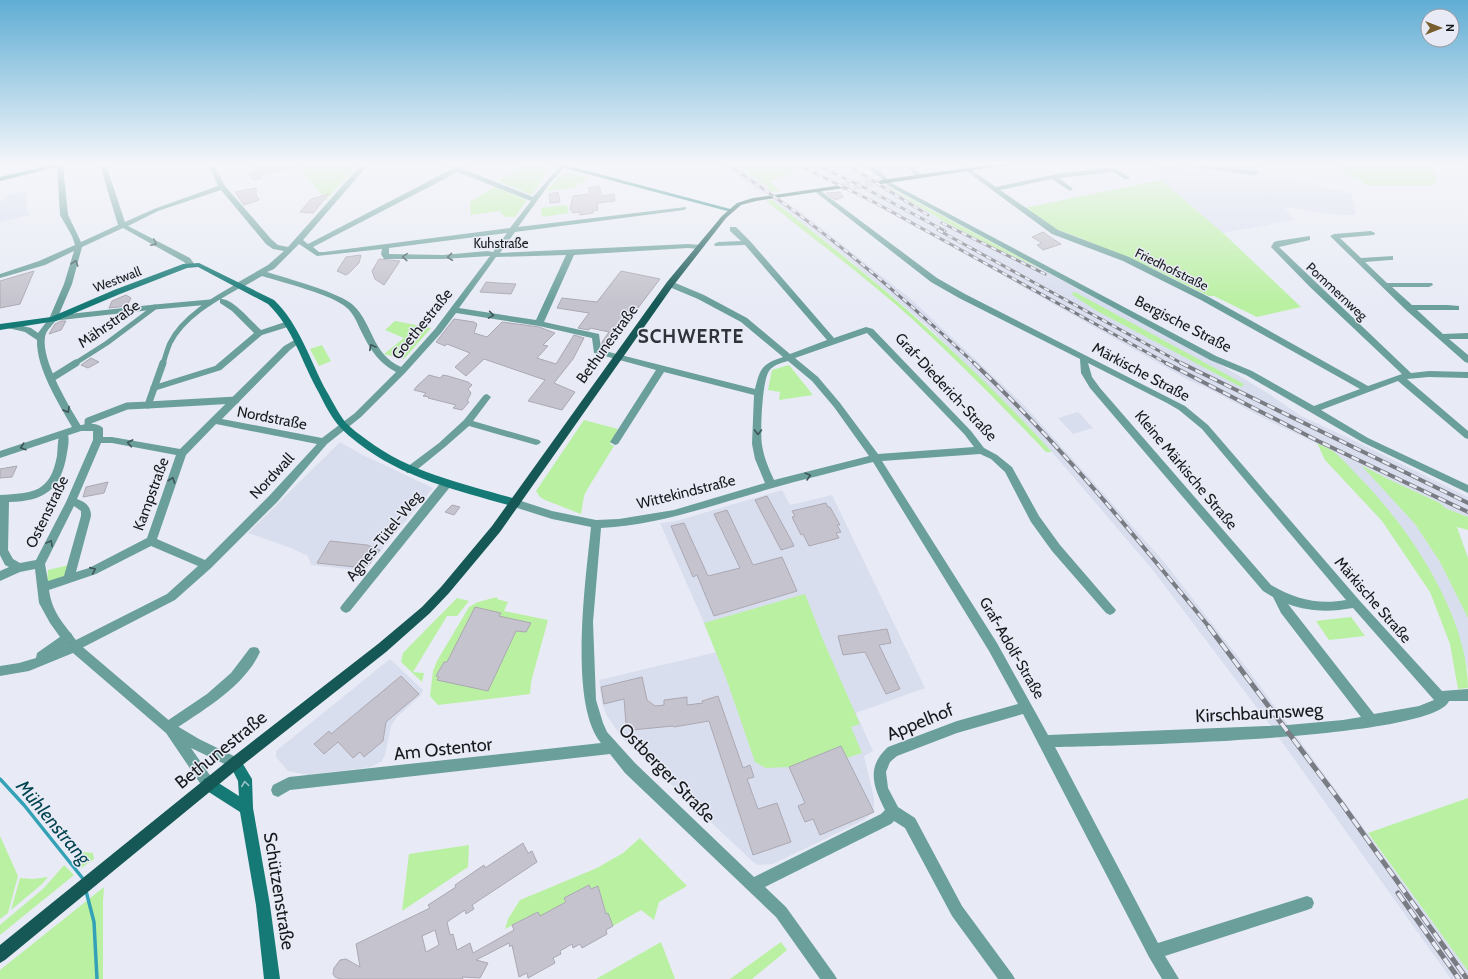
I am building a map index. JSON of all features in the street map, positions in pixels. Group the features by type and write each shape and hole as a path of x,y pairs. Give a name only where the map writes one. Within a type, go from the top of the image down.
{"main road":[{"name":"Bethunestraße","path":"0,955 209,784 426,610 462,571 515,503 670,284 698,247 730,211"},
{"path":"191,265 199,265 278,308 298,341 316,380 344,425"},
{"name":"Westwall","path":"0,327 53,319 117,292 191,265"},
{"name":"Wittekindstraße","path":"344,425 374,451 410,470 446,484 515,503"},
{"name":"Schützenstraße","path":"235,763 245,779 246,808 263,905 272,979"},
{"path":"209,784 246,808"}],"street":[{"path":"64,211 64,215 76,236 79,246 68,284 53,319 47,326 41,339 44,358 57,392 83,428"},
{"path":"117,211 122,225 187,260 191,265"},
{"path":"0,276 42,263 154,211"},
{"path":"242,211 269,242 276,247 290,250"},
{"path":"148,405 173,338 192,317 210,302 220,300 238,286 271,267 299,241 326,211"},
{"path":"308,247 379,211"},
{"name":"Goethestraße","path":"344,425 358,415 402,371 438,331 493,254 526,211"},
{"path":"299,241 317,254 341,252 662,211"},
{"name":"Märkische Straße","path":"843,211 934,280 968,300 1170,401 1200,422 1355,603 1443,701"},
{"name":"Bergische Straße","path":"938,211 1200,351 1249,373 1365,440 1468,490"},
{"name":"Friedhofstraße","path":"1025,211 1055,232 1126,259 1197,294 1367,389"},
{"path":"519,220 523,224 539,226"},
{"path":"733,229 747,243 832,341"},
{"path":"1371,232 1332,237 1468,360"},
{"name":"Pommernweg","path":"1307,238 1280,243 1277,244 1276,248 1403,376"},
{"path":"718,244 747,243"},
{"name":"Kuhstraße","path":"386,246 385,254 387,256 443,257 487,253 496,255 570,253 688,246 698,247"},
{"path":"539,323 570,253"},
{"path":"1359,260 1390,258"},
{"path":"261,273 288,281 349,305 358,318 377,354 402,371"},
{"name":"Graf-Adolf-Straße","path":"670,284 701,297 744,320 815,379 837,405 874,458 989,640 1045,741 1154,952 1171,979"},
{"path":"1385,285 1429,285"},
{"path":"220,300 235,309 259,332"},
{"name":"Mährstraße","path":"52,378 107,343 155,307 210,302"},
{"path":"53,319 155,307"},
{"path":"1409,308 1456,308"},
{"path":"453,310 539,323 596,336 597,351 617,358 759,393"},
{"path":"154,388 218,368 259,332 288,324"},
{"path":"11,326 28,330 41,339"},
{"name":"Graf-Diederich-Straße","path":"770,486 760,459 758,444 759,393 764,371 770,365 832,341 866,330 874,332 968,433 981,450 994,457 1009,470 1022,497 1056,548 1110,610"},
{"path":"1441,336 1468,336"},
{"name":"Kampstraße","path":"42,587 68,580 92,571 151,542 182,453 287,348 298,341"},
{"name":"Kleine Märkische Straße","path":"1085,358 1083,365 1085,372 1100,394 1257,578 1277,595 1300,604 1312,607 1338,606 1355,603"},
{"path":"615,442 661,369"},
{"path":"1313,410 1403,376 1468,375"},
{"path":"1403,376 1468,436"},
{"path":"410,470 442,445 467,422 487,397"},
{"path":"83,428 88,421 132,404 148,405 236,400"},
{"name":"Nordstraße","path":"215,421 324,442"},
{"path":"467,422 536,442"},
{"name":"Nordwall","path":"0,671 8,671 30,666 71,642 171,597 274,498 324,442 344,425"},
{"path":"0,455 83,428 98,428 98,440 112,440 182,453"},
{"path":"19,568 9,562 3,550 2,499 32,496 42,493 46,489 52,481 60,464 64,434"},
{"name":"Ostenstraße","path":"98,440 71,502 40,564 45,603 54,620 71,642 168,727 194,743 235,763"},
{"name":"Wittekindstraße","path":"515,503 552,515 596,524 619,523 674,514 874,458 981,450"},
{"name":"Agnes-Tütel-Weg","path":"346,608 446,484"},
{"path":"68,580 82,535 86,515 86,510 80,504 71,502"},
{"name":"Ostberger Straße","path":"596,524 587,622 590,700 596,724 620,757 668,805 781,912 829,979"},
{"path":"151,542 206,565"},
{"path":"0,576 19,568 40,564"},
{"name":"Kleine Märkische Straße","path":"1277,595 1285,610 1372,721"},
{"path":"168,727 211,698 235,677 254,652"},
{"name":"Kirschbaumsweg","path":"1045,741 1288,731 1343,726 1419,712 1434,707 1443,701 1445,696 1463,695"},
{"name":"Appelhof","path":"1006,979 957,911 910,823 893,812 882,791 879,771 885,757 893,752 957,727 1026,707"},
{"name":"Ostenstraße","path":"168,727 209,784"},
{"name":"Am Ostentor","path":"278,790 289,784 612,748"},
{"path":"753,885 881,822 893,812"},
{"path":"1154,952 1307,903"}],"shaded area":[{"path":"0,211 27,211 30,215 0,222"},
{"path":"786,211 801,212 911,299 1022,403 1079,466 1165,563 1249,671 1468,971 1468,979 1451,979 1267,721 1152,569 1052,452 1030,428 925,324 835,248"},
{"path":"885,211 926,211 998,249 1044,270 1216,362 1269,394 1301,416 1468,497 1468,517 1445,508 1440,503 1362,465 1415,524 1440,562 1461,601 1468,618 1468,670 1455,625 1438,586 1417,550 1395,518 1370,489 1333,451 1190,381 954,248"},
{"path":"1197,211 1287,211 1293,220 1223,233"},
{"path":"1310,211 1355,211 1356,215 1332,214"},
{"path":"1078,412 1093,428 1073,434 1058,418"},
{"path":"340,442 361,454 433,488 364,571 311,565 308,556 291,548 248,533"},
{"path":"782,490 790,505 832,495 925,688 856,713 873,751 864,756 874,798 872,813 864,820 773,864 758,865 624,740 607,716 602,704 599,680 717,652 660,523 676,521"},
{"path":"390,659 423,690 420,696 397,717 391,726 385,755 382,761 371,767 308,775 288,771 276,757 276,751"}],"green space":[{"path":"471,211 519,211 515,217 506,217 499,211 471,215"},
{"path":"541,211 568,211 569,213 542,217"},
{"path":"778,211 786,211 846,258 918,319 1020,417 1052,452 1046,452 945,350 910,317 857,272"},
{"path":"926,211 933,211 1044,270 998,249"},
{"path":"1028,211 1197,211 1223,233 1301,307 1257,317 1214,296 1209,296 1154,269 1053,228"},
{"path":"1075,292 1244,384 1241,387 1097,311 1071,294"},
{"path":"395,321 431,328 404,359 384,354 404,338 385,330"},
{"path":"322,345 331,361 319,366 310,349"},
{"path":"789,365 813,395 779,400 780,392 768,390 772,370"},
{"path":"584,420 618,429 610,444 614,446 584,496 581,514 545,500 540,497 536,491"},
{"path":"1317,443 1333,451 1380,499 1416,548 1433,575 1447,603 1458,632 1465,660 1468,688 1458,689 1450,644 1430,592 1382,521 1325,460"},
{"path":"1361,465 1440,503 1445,508 1468,517 1468,530 1457,527 1468,558 1468,618 1440,562 1415,524"},
{"path":"69,565 65,579 47,586 48,570"},
{"path":"805,594 823,640 860,724 851,727 862,753 847,758 840,746 789,767 766,768 755,762 726,678 704,623"},
{"path":"497,597 497,599 508,602 504,611 548,620 531,682 530,694 438,705 430,696 433,671 437,661 469,607 478,602"},
{"path":"457,598 469,601 457,616 447,616 413,672 424,673 422,682 401,662 403,653"},
{"path":"1351,617 1365,636 1329,640 1316,621"},
{"path":"1468,798 1468,971 1368,833"},
{"path":"0,836 18,876 8,913 0,919"},
{"path":"640,838 687,886 659,902 654,920 641,910 613,926 608,914 606,914 598,886 591,889 589,885 565,898 566,902 540,916 538,912 505,929 508,919 520,900 597,868 623,853"},
{"path":"469,845 468,867 402,911 409,854"},
{"path":"81,852 93,853 94,859 81,868 73,858"},
{"path":"64,865 74,875 0,935 0,925 44,888"},
{"path":"48,877 42,884 11,910 20,878 33,879"},
{"path":"104,887 103,979 0,979 0,970"},
{"path":"661,942 675,979 596,979"},
{"path":"781,942 787,950 752,979 730,979"}],"building":[{"path":"301,211 315,211 313,213 300,212"},
{"path":"571,211 594,211 592,211 593,213 580,215 579,212 573,213"},
{"path":"1043,232 1061,244 1043,250 1037,245 1042,243 1032,237"},
{"path":"361,255 359,263 346,275 337,271 346,257"},
{"path":"379,259 400,261 384,285 375,279 372,271"},
{"path":"34,271 20,304 0,308 0,281"},
{"path":"621,271 660,279 606,350 602,348 602,342 609,332 590,328 589,330 578,328 589,313 557,308 562,298 597,302"},
{"path":"486,282 516,284 511,294 480,292"},
{"path":"126,295 131,298 127,306 109,308 112,301"},
{"path":"454,319 474,322 477,324 474,333 487,337 502,322 539,327 555,333 543,345 548,346 537,358 556,364 574,335 584,338 573,359 554,383 575,392 562,410 528,401 545,380 484,359 466,376 455,367 470,353 447,344 445,346 436,342"},
{"path":"61,321 66,321 61,330 49,334 55,324"},
{"path":"91,358 99,362 88,368 81,365"},
{"path":"429,375 440,378 443,375 468,382 472,385 468,389 471,393 467,401 469,402 462,410 453,408 456,405 428,398 429,397 423,396 426,393 414,390"},
{"path":"17,466 12,477 0,478 0,469"},
{"path":"108,482 104,493 83,497 86,487"},
{"path":"767,496 794,546 781,550 755,500"},
{"path":"826,503 828,507 830,507 840,525 837,525 841,532 836,533 839,538 809,546 803,534 801,535 792,517 795,516 792,511"},
{"path":"452,505 460,507 454,515 445,512"},
{"path":"727,510 753,565 782,557 797,591 714,616 697,575 693,577 671,526 684,523 708,576 740,568 714,514"},
{"path":"330,541 367,545 380,550 368,566 356,565 355,567 317,563"},
{"path":"475,607 501,613 499,616 531,623 526,632 516,631 488,691 437,680 439,677 436,676 444,662 447,662"},
{"path":"887,629 891,643 879,645 900,689 886,694 865,652 843,655 838,636"},
{"path":"401,676 419,694 386,722 383,741 364,757 360,752 353,758 338,742 324,754 314,744 329,731 331,734"},
{"path":"642,677 647,700 655,706 664,705 664,700 687,697 687,705 703,703 702,701 718,696 743,768 750,765 754,777 747,779 758,809 777,803 791,842 753,855 709,721 674,727 632,730 626,724 624,699 604,704 601,687"},
{"path":"841,746 874,812 820,835 813,819 805,822 798,806 805,803 789,767"},
{"path":"523,843 528,853 532,851 537,862 472,905 474,909 466,914 465,910 447,922 450,935 453,934 457,950 470,943 473,953 514,930 512,925 538,912 540,916 566,902 564,898 589,885 591,889 598,886 606,914 608,913 613,926 606,930 607,934 582,948 580,944 573,948 572,944 560,951 561,954 553,958 555,963 528,978 527,973 519,977 512,945 510,947 509,943 476,960 488,963 480,978 340,979 335,977 333,974 334,968 340,960 346,959 360,967 356,944 430,908 428,905 456,887 455,885 484,865 485,868","holes":["435,930 439,945 426,952 422,936"]}],"waterway":[{"name":"Mühlenstrang","path":"0,779 24,805 84,880"},
{"name":"Mühlenstrang","path":"86,891 94,922 97,979"}],"railway":[{"path":"794,211 886,284 975,364"},
{"path":"890,211 1168,364"},
{"path":"907,211 945,231"},
{"path":"921,211 928,215"},
{"path":"942,223 1045,274"},
{"path":"938,230 1183,364"},
{"path":"974,363 1067,458 1154,559 1210,628"},
{"path":"1166,363 1318,441 1468,512"},
{"path":"1183,364 1468,503"},
{"path":"1209,627 1342,804 1467,979"},
{"path":"1398,893 1459,979"}],"district":[{"name":"SCHWERTE","path":"691,336"}]}
